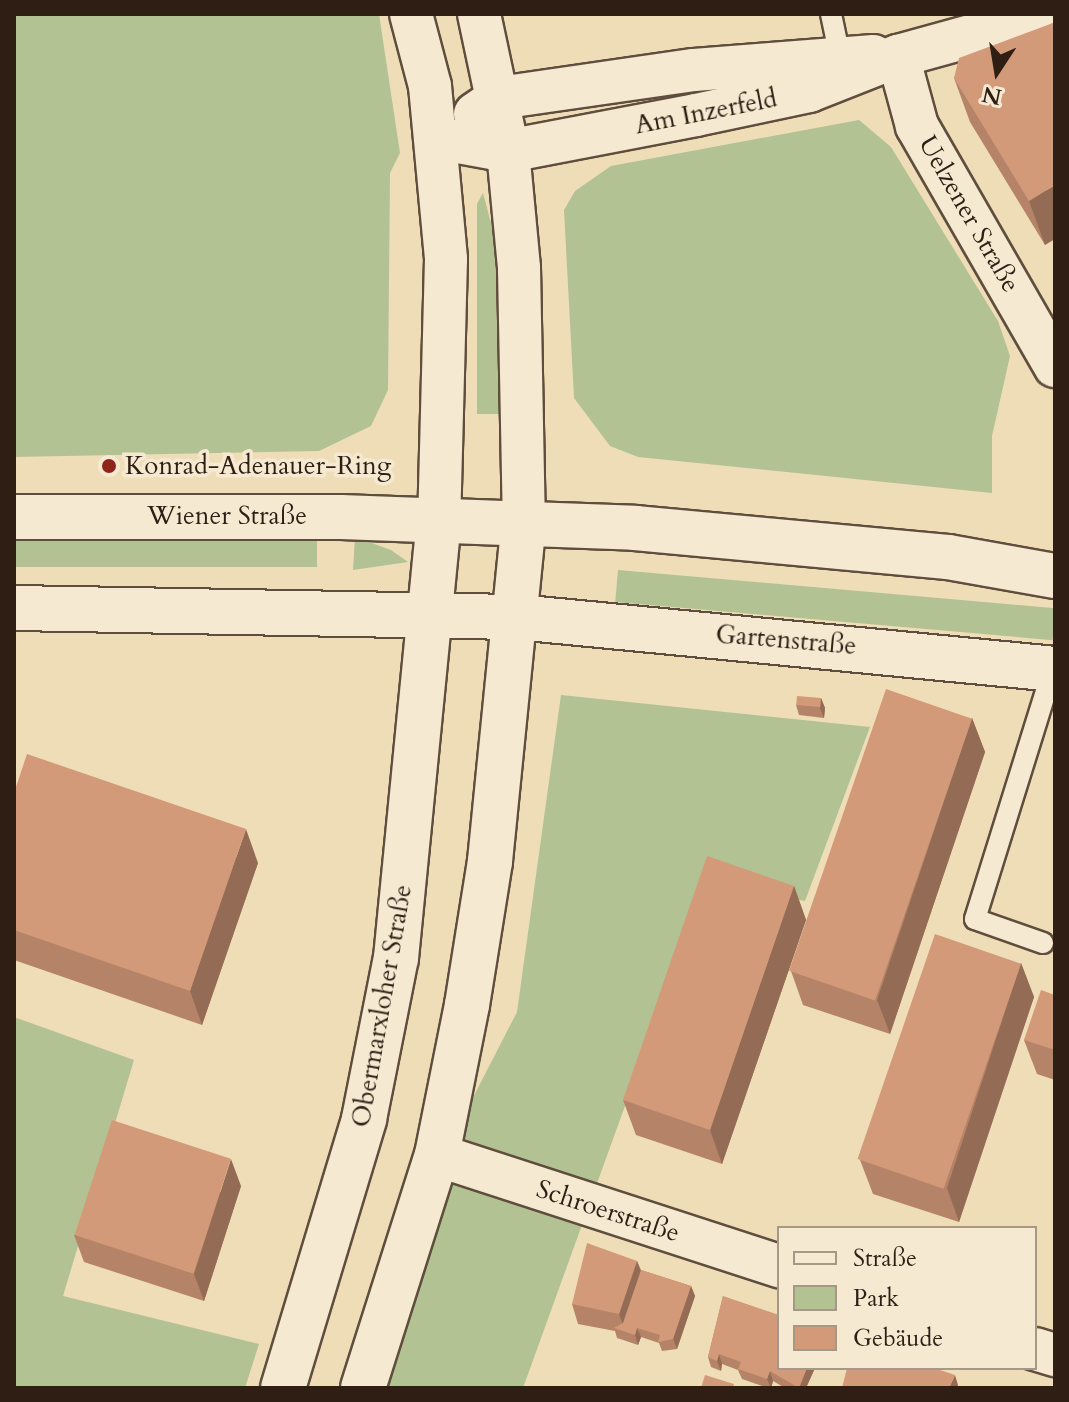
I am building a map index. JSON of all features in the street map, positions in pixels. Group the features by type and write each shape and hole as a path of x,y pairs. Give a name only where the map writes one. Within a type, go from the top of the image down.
{"street":[{"path":"411,14 437,138 446,259 439,520"},
{"path":"363,1388 437,1155 490,861 517,617 524,523 519,268 508,151 479,14"},
{"name":"Am Inzerfeld","path":"508,151 809,91 898,56 1050,14"},
{"name":"Am Inzerfeld","path":"499,98 840,57 898,56"},
{"name":"Uelzener Straße","path":"898,56 917,126 1055,366"},
{"path":"437,138 499,98"},
{"path":"437,138 508,151"},
{"name":"Wiener Straße","path":"14,517 524,523"},
{"name":"Obermarxloher Straße","path":"283,1388 364,1119 394,973 439,520"},
{"path":"524,523 904,553 1055,576"},
{"path":"14,608 432,613"},
{"name":"Gartenstraße","path":"432,613 517,617 1054,669"},
{"name":"Schroerstraße","path":"437,1155 777,1265"}],"lane":[{"path":"831,14 840,57"},
{"path":"1043,943 975,919 1054,669"}],"green space":[{"path":"14,14 379,14 400,153 390,173 388,390 371,426 319,451 14,457"},
{"path":"859,120 891,147 998,321 1010,356 992,436 992,493 638,457 610,446 574,398 564,210 575,191 611,166"},
{"path":"483,193 495,238 503,414 477,414 477,204"},
{"path":"355,537 391,550 408,562 353,570"},
{"path":"14,539 317,539 317,567 14,567"},
{"path":"618,570 1055,608 1053,640 615,602"},
{"path":"561,695 870,727 805,901 706,882 523,1388 371,1388 444,1154 517,1012"},
{"path":"14,1017 134,1060 63,1296 259,1344 245,1388 14,1388"}],"building":[{"path":"1053,23 1055,185 1029,201 954,78 959,58"},
{"path":"886,689 972,719 875,1000 789,971"},
{"path":"797,696 821,698 820,707 796,705"},
{"path":"27,754 246,829 190,991 14,930 14,793"},
{"path":"707,856 794,886 710,1130 623,1100"},
{"path":"935,934 1021,964 944,1189 858,1159"},
{"path":"1041,990 1055,995 1055,1050 1024,1040"},
{"path":"112,1120 231,1159 193,1274 75,1235"},
{"path":"587,1243 637,1261 619,1314 572,1304"},
{"path":"641,1270 691,1286 673,1339 658,1342 660,1335 637,1328 635,1335 614,1328 623,1323"},
{"path":"723,1296 777,1314 777,1370 806,1370 799,1388 770,1371 767,1379 738,1369 741,1362 719,1354 717,1361 708,1357"},
{"path":"846,1370 940,1370 955,1375 949,1388 842,1388"},
{"path":"705,1375 734,1384 733,1388 701,1388"}],"place":[{"name":"Konrad-Adenauer-Ring","path":"109,466"}]}
